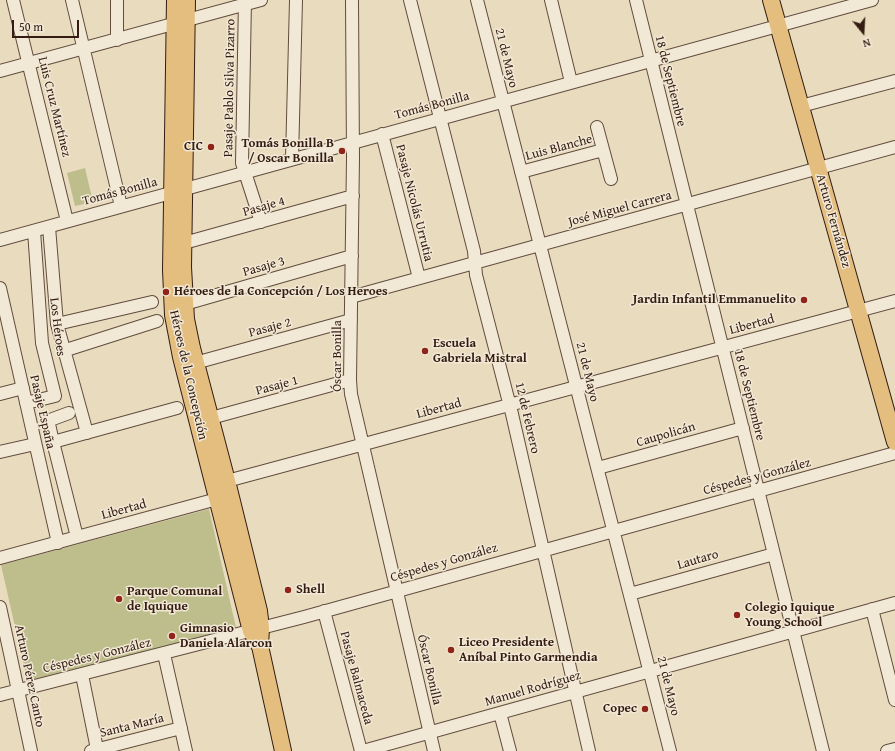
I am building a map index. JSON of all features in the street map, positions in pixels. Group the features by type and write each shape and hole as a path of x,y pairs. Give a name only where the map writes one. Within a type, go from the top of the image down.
{"main road":[{"name":"Héroes de la Concepción","path":"175,0 181,22 178,190 171,285 173,315 181,357 217,499 256,629 283,751"},
{"name":"Héroes de la Concepción","path":"181,22 188,0"},
{"name":"Arturo Fernández","path":"771,0 895,442"},
{"name":"Héroes de la Concepción","path":"178,190 184,244 184,304 189,334 210,418 228,481 259,611 256,629"}],"street":[{"name":"Luis Cruz Martínez","path":"13,0 67,221"},
{"path":"72,0 121,206"},
{"path":"116,40 117,0"},
{"path":"0,71 181,22 245,2 261,0"},
{"path":"292,159 296,0"},
{"name":"Óscar Bonilla","path":"352,0 353,196 350,380 353,407 434,751"},
{"name":"12 de Febrero","path":"410,0 474,251 476,275 509,404 589,751"},
{"name":"21 de Mayo","path":"477,0 670,751"},
{"path":"551,0 575,81"},
{"path":"560,0 575,81"},
{"name":"18 de Septiembre","path":"636,0 823,751"},
{"name":"Tomás Bonilla","path":"0,240 872,0"},
{"name":"Pasaje Pablo Silva Pizarro","path":"245,2 242,160 261,222"},
{"path":"801,106 895,81"},
{"name":"Luis Blanche","path":"597,127 611,179"},
{"name":"Pasaje Nicolás Urrutia","path":"382,134 419,278"},
{"name":"José Miguel Carrera","path":"352,297 895,147"},
{"name":"Luis Blanche","path":"522,172 603,150"},
{"name":"Pasaje 4","path":"184,244 353,196"},
{"path":"48,226 57,324 63,351 76,390 87,433"},
{"name":"Los Héroes","path":"34,231 42,343 55,396"},
{"name":"Pasaje 3","path":"184,304 352,256"},
{"name":"Pasaje España","path":"0,288 58,543"},
{"name":"Libertad","path":"228,481 895,301"},
{"path":"57,324 152,302"},
{"name":"Pasaje 2","path":"196,363 351,320"},
{"path":"63,351 157,321"},
{"name":"Pasaje 1","path":"210,418 350,380"},
{"path":"0,394 23,388"},
{"path":"26,403 76,390"},
{"path":"53,442 177,408"},
{"path":"69,413 50,420 49,424 77,537"},
{"name":"Caupolicán","path":"598,468 743,428"},
{"path":"0,452 35,444"},
{"name":"Céspedes y González","path":"0,695 164,654 324,611 895,453"},
{"path":"217,499 228,481"},
{"name":"Libertad","path":"0,558 217,499"},
{"name":"Lautaro","path":"630,594 774,554"},
{"name":"Manuel Rodríguez","path":"362,751 895,603"},
{"name":"Arturo Pérez Canto","path":"0,607 31,751"},
{"path":"872,609 895,700"},
{"name":"Pasaje Balmaceda","path":"324,611 362,751"},
{"path":"164,654 186,751"},
{"path":"82,675 94,750"},
{"path":"500,713 510,751"},
{"name":"Santa María","path":"94,750 181,728"},
{"path":"887,751 895,749"}],"green space":[{"path":"85,168 93,202 75,206 67,173"},
{"name":"Parque Comunal de Iquique","path":"209,509 237,632 28,684 1,565"}],"place":[{"name":"CIC","path":"211,147"},
{"name":"Tomás Bonilla B / Oscar Bonilla","path":"342,151"},
{"name":"Héroes de la Concepción / Los Heroes","path":"166,292"},
{"name":"Jardin Infantil Emmanuelito","path":"804,300"},
{"name":"Escuela Gabriela Mistral","path":"425,351"},
{"name":"Shell","path":"288,590"},
{"name":"Parque Comunal de Iquique","path":"119,599"},
{"name":"Colegio Iquique Young School","path":"737,615"},
{"name":"Gimnasio Daniela Alarcon","path":"172,636"},
{"name":"Liceo Presidente Aníbal Pinto Garmendia","path":"451,650"},
{"name":"Copec","path":"645,709"}]}
